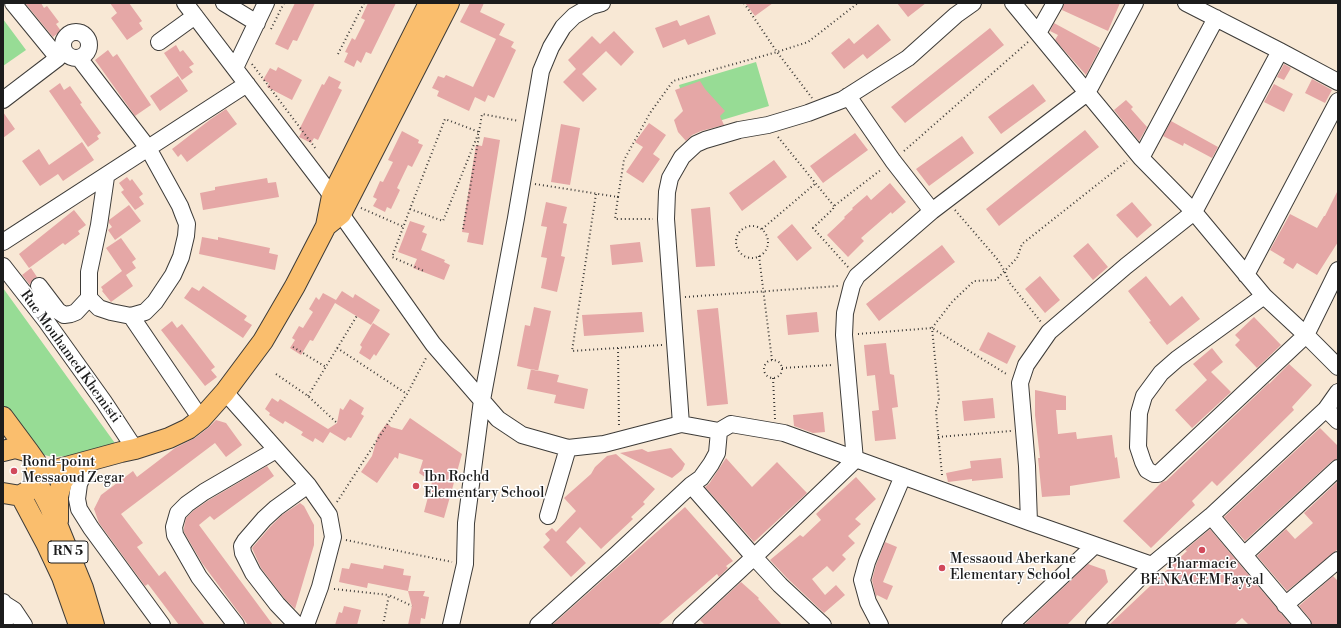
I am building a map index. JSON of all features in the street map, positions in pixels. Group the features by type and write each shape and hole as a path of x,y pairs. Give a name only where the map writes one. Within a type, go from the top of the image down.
{"main road":[{"path":"337,209 429,3"},
{"path":"37,478 169,438 188,429 201,419 225,392 263,342 449,3"},
{"path":"8,425 34,452 45,458 76,465"},
{"path":"8,425 36,462 37,478 31,488 21,494 8,494"},
{"path":"3,451 15,448 29,452"},
{"path":"58,527 58,496 62,482 76,465"},
{"name":"RN 5","path":"37,478 83,588 94,625"},
{"name":"RN 5","path":"8,494 46,543 62,577 79,625"}],"street":[{"path":"13,3 68,56 148,148 180,206 187,224 186,236 173,275 163,291 145,312 131,316 99,308 90,298 89,272 99,225 106,176"},
{"path":"185,3 247,84 433,344 498,419 522,435 568,448 604,444 681,424 719,431 731,424 784,433 855,460 1152,565"},
{"path":"224,3 263,26"},
{"path":"235,68 263,26 266,3"},
{"path":"452,625 464,564 466,522 482,400 516,218 541,71 550,47 563,27 574,16 591,6 602,3"},
{"path":"681,424 666,219 667,192 670,178 682,157 696,144 705,140 739,130 768,125 820,108 848,96 908,58 956,15 973,3"},
{"path":"1013,3 1140,155 1194,212 1264,296 1306,335 1338,368"},
{"path":"1038,33 1055,3"},
{"path":"855,460 844,335 845,312 854,281 932,211 1087,93 1135,3"},
{"path":"1186,3 1338,82"},
{"path":"160,42 195,16"},
{"path":"1140,155 1216,18"},
{"path":"1029,522 1020,383 1026,364 1049,332 1126,266 1194,212 1280,51"},
{"path":"3,100 68,56"},
{"path":"3,242 247,84"},
{"path":"848,96 893,161 932,211"},
{"path":"1246,275 1338,101"},
{"name":"Rue Mouhamed Khemisti","path":"3,266 46,321 104,402 135,449"},
{"path":"1264,296 1161,372 1144,396 1139,413 1138,447 1147,470 1154,474 1158,474 1306,335 1338,270"},
{"path":"39,286 58,311 64,315 76,312 90,298"},
{"path":"131,316 201,419"},
{"path":"225,392 308,485 329,515 332,537 320,587 306,625"},
{"path":"1094,625 1152,565 1211,516 1326,409 1338,392"},
{"path":"1326,409 1338,420"},
{"path":"538,625 691,485 701,478 717,453 719,431"},
{"path":"548,516 568,448"},
{"path":"236,625 199,577 175,534 174,527 178,513 187,504 204,492 276,450"},
{"path":"681,625 754,558 855,460"},
{"path":"76,465 79,484 77,499 79,509 91,528 162,625"},
{"path":"1244,555 1338,468"},
{"path":"880,625 868,602 862,580 875,543 903,476"},
{"path":"297,625 277,604 253,573 243,553 242,546 245,540 264,519 276,508 308,485"},
{"path":"691,485 754,558 780,585 823,625"},
{"path":"1211,516 1303,625"},
{"path":"1010,625 1095,545"},
{"path":"1285,605 1338,560"},
{"path":"3,603 5,625"},
{"path":"3,603 14,610 24,625"}],"path":[{"path":"263,26 284,3"},
{"path":"338,54 364,3"},
{"path":"744,3 777,52 820,108"},
{"path":"666,219 615,219 624,160 650,113 673,81 808,42 858,3"},
{"path":"854,281 812,228 833,209 834,206 893,161 1038,33"},
{"path":"252,64 316,150"},
{"path":"463,229 482,114 532,124"},
{"path":"424,271 392,257 445,119 479,132"},
{"path":"768,125 834,206"},
{"path":"410,209 443,221 479,132"},
{"path":"943,491 936,411 938,398 932,328 952,302 974,281 996,280 1017,258 1022,244 1140,155"},
{"path":"522,182 618,197"},
{"path":"762,229 816,183"},
{"path":"596,194 572,351 675,344"},
{"path":"947,200 998,260 1009,282 1049,332"},
{"path":"337,209 404,228"},
{"path":"753,226 762,229 766,236 768,243 765,250 759,256 750,258 741,253 736,245 737,235 743,228 753,226"},
{"path":"759,256 772,360"},
{"path":"672,298 764,292 854,281"},
{"path":"308,396 358,314"},
{"path":"844,335 932,328 1020,383"},
{"path":"329,515 408,394 433,344"},
{"path":"293,347 326,367"},
{"path":"337,348 408,394"},
{"path":"618,348 619,440"},
{"path":"772,360 778,361 782,368 780,375 773,378 767,376 763,370 765,363 772,360"},
{"path":"782,368 847,365"},
{"path":"276,374 308,396 337,423"},
{"path":"773,378 776,432"},
{"path":"938,436 1024,430"},
{"path":"332,537 464,564"},
{"path":"320,587 388,595 412,606"},
{"path":"383,625 388,595"}],"green space":[{"path":"3,19 26,50 3,66"},
{"path":"756,62 769,106 692,129 679,85"},
{"path":"3,288 117,446 67,456 52,457 41,454 3,406"}],"building":[{"path":"25,3 41,3 44,8 47,6 59,22 56,24 61,31 53,37"},
{"path":"110,3 129,3 142,21 139,23 143,29 127,40 111,18 117,13"},
{"path":"295,3 315,3 297,41 293,40 288,50 275,44"},
{"path":"368,3 396,3 371,54 366,52 361,63 357,60 354,67 344,62 348,53 345,52 352,38 355,40 365,20 361,18"},
{"path":"470,3 484,3 480,12 505,24 499,35 514,42 511,47 516,50 494,98 488,95 485,102 475,97 469,111 437,96 439,91 432,88 438,76 444,78 446,75 473,87 496,39 460,22"},
{"path":"745,3 773,3 755,16"},
{"path":"897,3 926,3 908,17"},
{"path":"1064,3 1120,3 1108,31 1062,10"},
{"path":"709,15 716,34 688,45 685,39 663,48 655,28 677,20 680,26"},
{"path":"1054,23 1100,48 1086,75 1055,40 1058,35 1050,31"},
{"path":"878,24 891,40 867,59 863,54 844,69 831,53 849,38 854,44"},
{"path":"990,28 1004,45 905,123 891,107"},
{"path":"614,31 634,52 621,66 606,51 582,74 597,89 583,102 563,82 576,69 568,60 592,36 600,44"},
{"path":"176,45 180,52 183,50 194,64 189,67 193,72 182,80 164,53"},
{"path":"108,50 113,57 117,54 151,105 135,116 95,60"},
{"path":"1284,64 1291,68 1284,80 1277,77"},
{"path":"278,67 302,80 292,100 267,87 269,83 263,80 270,68 276,71"},
{"path":"178,76 188,91 160,111 150,96"},
{"path":"329,76 341,82 338,88 342,90 318,140 314,138 311,143 299,137 302,131 299,130 322,84 324,85"},
{"path":"1312,79 1332,90 1325,103 1305,93"},
{"path":"700,81 705,89 725,111 720,116 724,125 701,131 692,135 686,141 678,132 674,120 683,111 675,90"},
{"path":"60,83 64,90 70,86 82,103 80,104 101,133 97,136 99,139 88,147 49,91"},
{"path":"1033,84 1046,101 1001,134 988,117"},
{"path":"1274,84 1293,94 1284,112 1264,102"},
{"path":"1126,100 1133,107 1131,109 1147,127 1139,141 1114,110"},
{"path":"226,109 237,124 187,162 181,154 178,157 172,149"},
{"path":"3,112 15,129 3,138"},
{"path":"1171,121 1218,147 1212,158 1184,143 1183,146 1163,136"},
{"path":"649,123 666,135 653,154 660,159 643,183 626,172 643,147 635,142"},
{"path":"561,124 580,128 570,185 551,182"},
{"path":"1085,130 1099,147 999,226 986,209"},
{"path":"402,131 419,140 418,143 423,145 412,167 408,165 397,188 400,190 391,209 387,207 385,212 373,206 377,199 373,197 380,181 383,182 393,162 388,160"},
{"path":"855,133 868,150 823,183 810,166"},
{"path":"962,136 974,153 929,186 916,169"},
{"path":"484,137 500,140 483,245 467,242 469,233 462,232 476,145 482,146"},
{"path":"82,142 94,160 63,181 58,174 40,186 22,161 39,149 49,165"},
{"path":"774,160 787,177 742,211 729,193"},
{"path":"127,177 130,181 132,179 143,194 139,197 144,204 135,210 121,192 124,190 119,183"},
{"path":"267,178 268,183 276,182 279,197 203,210 200,193 215,190 215,187"},
{"path":"890,183 906,202 892,214 891,212 861,238 864,241 848,257 827,235 845,218 844,217 853,209 852,208 867,195 871,200"},
{"path":"1338,190 1338,242 1317,275 1297,263 1293,269 1283,263 1285,259 1270,250 1290,214 1317,228"},
{"path":"546,202 567,207 563,223 567,224 561,256 565,257 557,292 541,288 547,258 541,257 547,227 541,226"},
{"path":"1132,202 1152,225 1137,238 1116,215"},
{"path":"129,205 141,221 115,240 108,230 112,227 109,220"},
{"path":"710,207 715,266 696,267 691,209"},
{"path":"74,210 86,225 78,231 80,234 65,245 63,243 29,268 19,254"},
{"path":"410,221 425,226 422,232 427,234 421,250 445,260 444,262 450,265 444,280 413,268 417,259 398,252"},
{"path":"792,224 812,248 797,261 777,237"},
{"path":"202,237 218,240 218,237 270,248 269,253 278,255 275,270 199,254"},
{"path":"121,238 136,259 132,262 136,268 126,275 133,286 111,302 102,291 103,290 101,287 122,271 106,248"},
{"path":"640,242 643,262 612,265 610,245"},
{"path":"1088,243 1108,267 1093,280 1073,256"},
{"path":"942,245 955,262 879,321 866,304"},
{"path":"31,268 37,277 33,279 30,285 22,275"},
{"path":"1040,276 1060,300 1045,313 1025,289"},
{"path":"1146,276 1170,306 1182,296 1200,319 1167,345 1128,291"},
{"path":"203,286 247,316 244,320 252,325 243,338 184,298 192,287 199,291"},
{"path":"342,291 353,298 355,294 380,310 371,325 335,303 313,341 310,340 301,355 290,348 295,340 292,338 299,326 303,328 313,312 309,309 316,297 319,300 323,293 336,300"},
{"path":"534,307 551,311 538,371 517,366 525,325 530,326"},
{"path":"718,308 728,404 707,406 697,310"},
{"path":"642,312 644,332 584,336 582,315"},
{"path":"817,312 819,332 788,335 786,315"},
{"path":"1254,317 1281,345 1257,368 1235,345 1240,340 1235,335"},
{"path":"172,321 177,328 182,324 215,367 211,370 217,377 205,386 161,330"},
{"path":"373,323 390,334 376,356 374,354 370,360 359,353 362,347 360,345"},
{"path":"988,332 1016,346 1007,364 979,350"},
{"path":"886,343 890,374 894,375 898,407 892,408 896,439 875,441 872,411 879,410 875,375 867,376 864,345"},
{"path":"1212,348 1223,362 1211,372 1231,392 1192,428 1175,410 1207,380 1193,364"},
{"path":"1289,364 1312,385 1292,407 1294,410 1217,486 1212,481 1192,501 1195,505 1151,548 1123,521 1162,482 1166,481"},
{"path":"531,369 559,375 557,382 588,389 584,409 554,403 556,395 527,389"},
{"path":"1035,390 1066,396 1066,410 1056,410 1058,434 1076,432 1077,439 1112,435 1115,458 1117,457 1120,478 1070,486 1070,495 1042,497 1038,458 1040,458 1035,415"},
{"path":"272,398 278,402 280,399 328,429 337,423 340,408 343,410 350,399 364,408 361,414 364,416 351,438 348,437 345,441 330,432 323,443 315,438 313,442 301,435 303,432 285,421 283,424 269,415 270,413 265,409"},
{"path":"993,398 995,418 964,421 962,401"},
{"path":"823,412 825,432 813,433 794,426 793,415"},
{"path":"410,418 462,454 444,518 424,512 432,482 419,473 423,460 399,453 398,459 395,457 377,483 361,472 372,456 378,435 387,423 391,427 402,430"},
{"path":"216,420 226,423 242,445 226,457 215,443 121,514 143,543 137,547 159,576 165,571 205,625 179,625 148,584 145,586 99,523 94,509 101,495 133,471 137,477 175,448 195,438"},
{"path":"1320,428 1338,446 1338,459 1332,461 1245,541 1224,517"},
{"path":"671,448 685,464 682,470 672,478 620,453 642,449 648,452"},
{"path":"616,454 655,489 643,502 645,504 631,517 633,519 601,549 580,527 566,542 586,563 571,577 543,547 550,540 545,534 552,528 556,532 576,511 564,498 591,474 595,467 607,456"},
{"path":"726,458 752,487 777,462 807,493 754,542 705,487 709,484"},
{"path":"1001,458 1003,478 972,481 972,479 948,482 946,473 971,468 970,461"},
{"path":"267,466 274,476 214,520 210,516 199,525 273,625 248,625 202,563 184,532 184,528 186,518 193,511"},
{"path":"856,477 876,499 855,519 861,524 848,536 855,543 842,555 846,559 833,572 827,566 812,579 825,595 836,585 845,595 824,613 770,560 800,535 803,537 821,520 816,514"},
{"path":"1338,481 1338,549 1287,591 1257,556 1286,529 1295,539 1313,523 1304,513"},
{"path":"300,503 304,506 314,525 314,545 295,609 284,598 261,568 252,548 282,515"},
{"path":"685,507 733,561 726,566 728,568 719,577 717,574 658,625 552,625"},
{"path":"1210,529 1291,625 1249,625 1242,618 1234,625 1109,625 1187,551 1185,550"},
{"path":"885,542 897,547 883,582 893,586 887,600 877,595 876,597 872,580"},
{"path":"351,563 383,569 384,565 404,569 403,575 411,576 408,591 368,583 367,588 339,582 342,568 349,569"},
{"path":"1088,564 1105,570 1108,582 1067,625 1024,625"},
{"path":"1333,576 1338,581 1338,625 1312,625 1310,619 1299,606"},
{"path":"741,582 759,598 758,599 782,625 705,625 700,620"},
{"path":"408,591 425,591 423,596 429,597 425,619 421,618 420,625 408,625 412,606"},
{"path":"344,606 361,610 357,625 335,625 339,612 342,613"}],"place":[{"name":"Rond-point Messaoud Zegar","path":"14,471"},
{"name":"Ibn Rochd Elementary School","path":"416,486"},
{"name":"Pharmacie BENKACEM Fayçal","path":"1202,550"},
{"name":"Messaoud Aberkane Elementary School","path":"942,568"}]}
